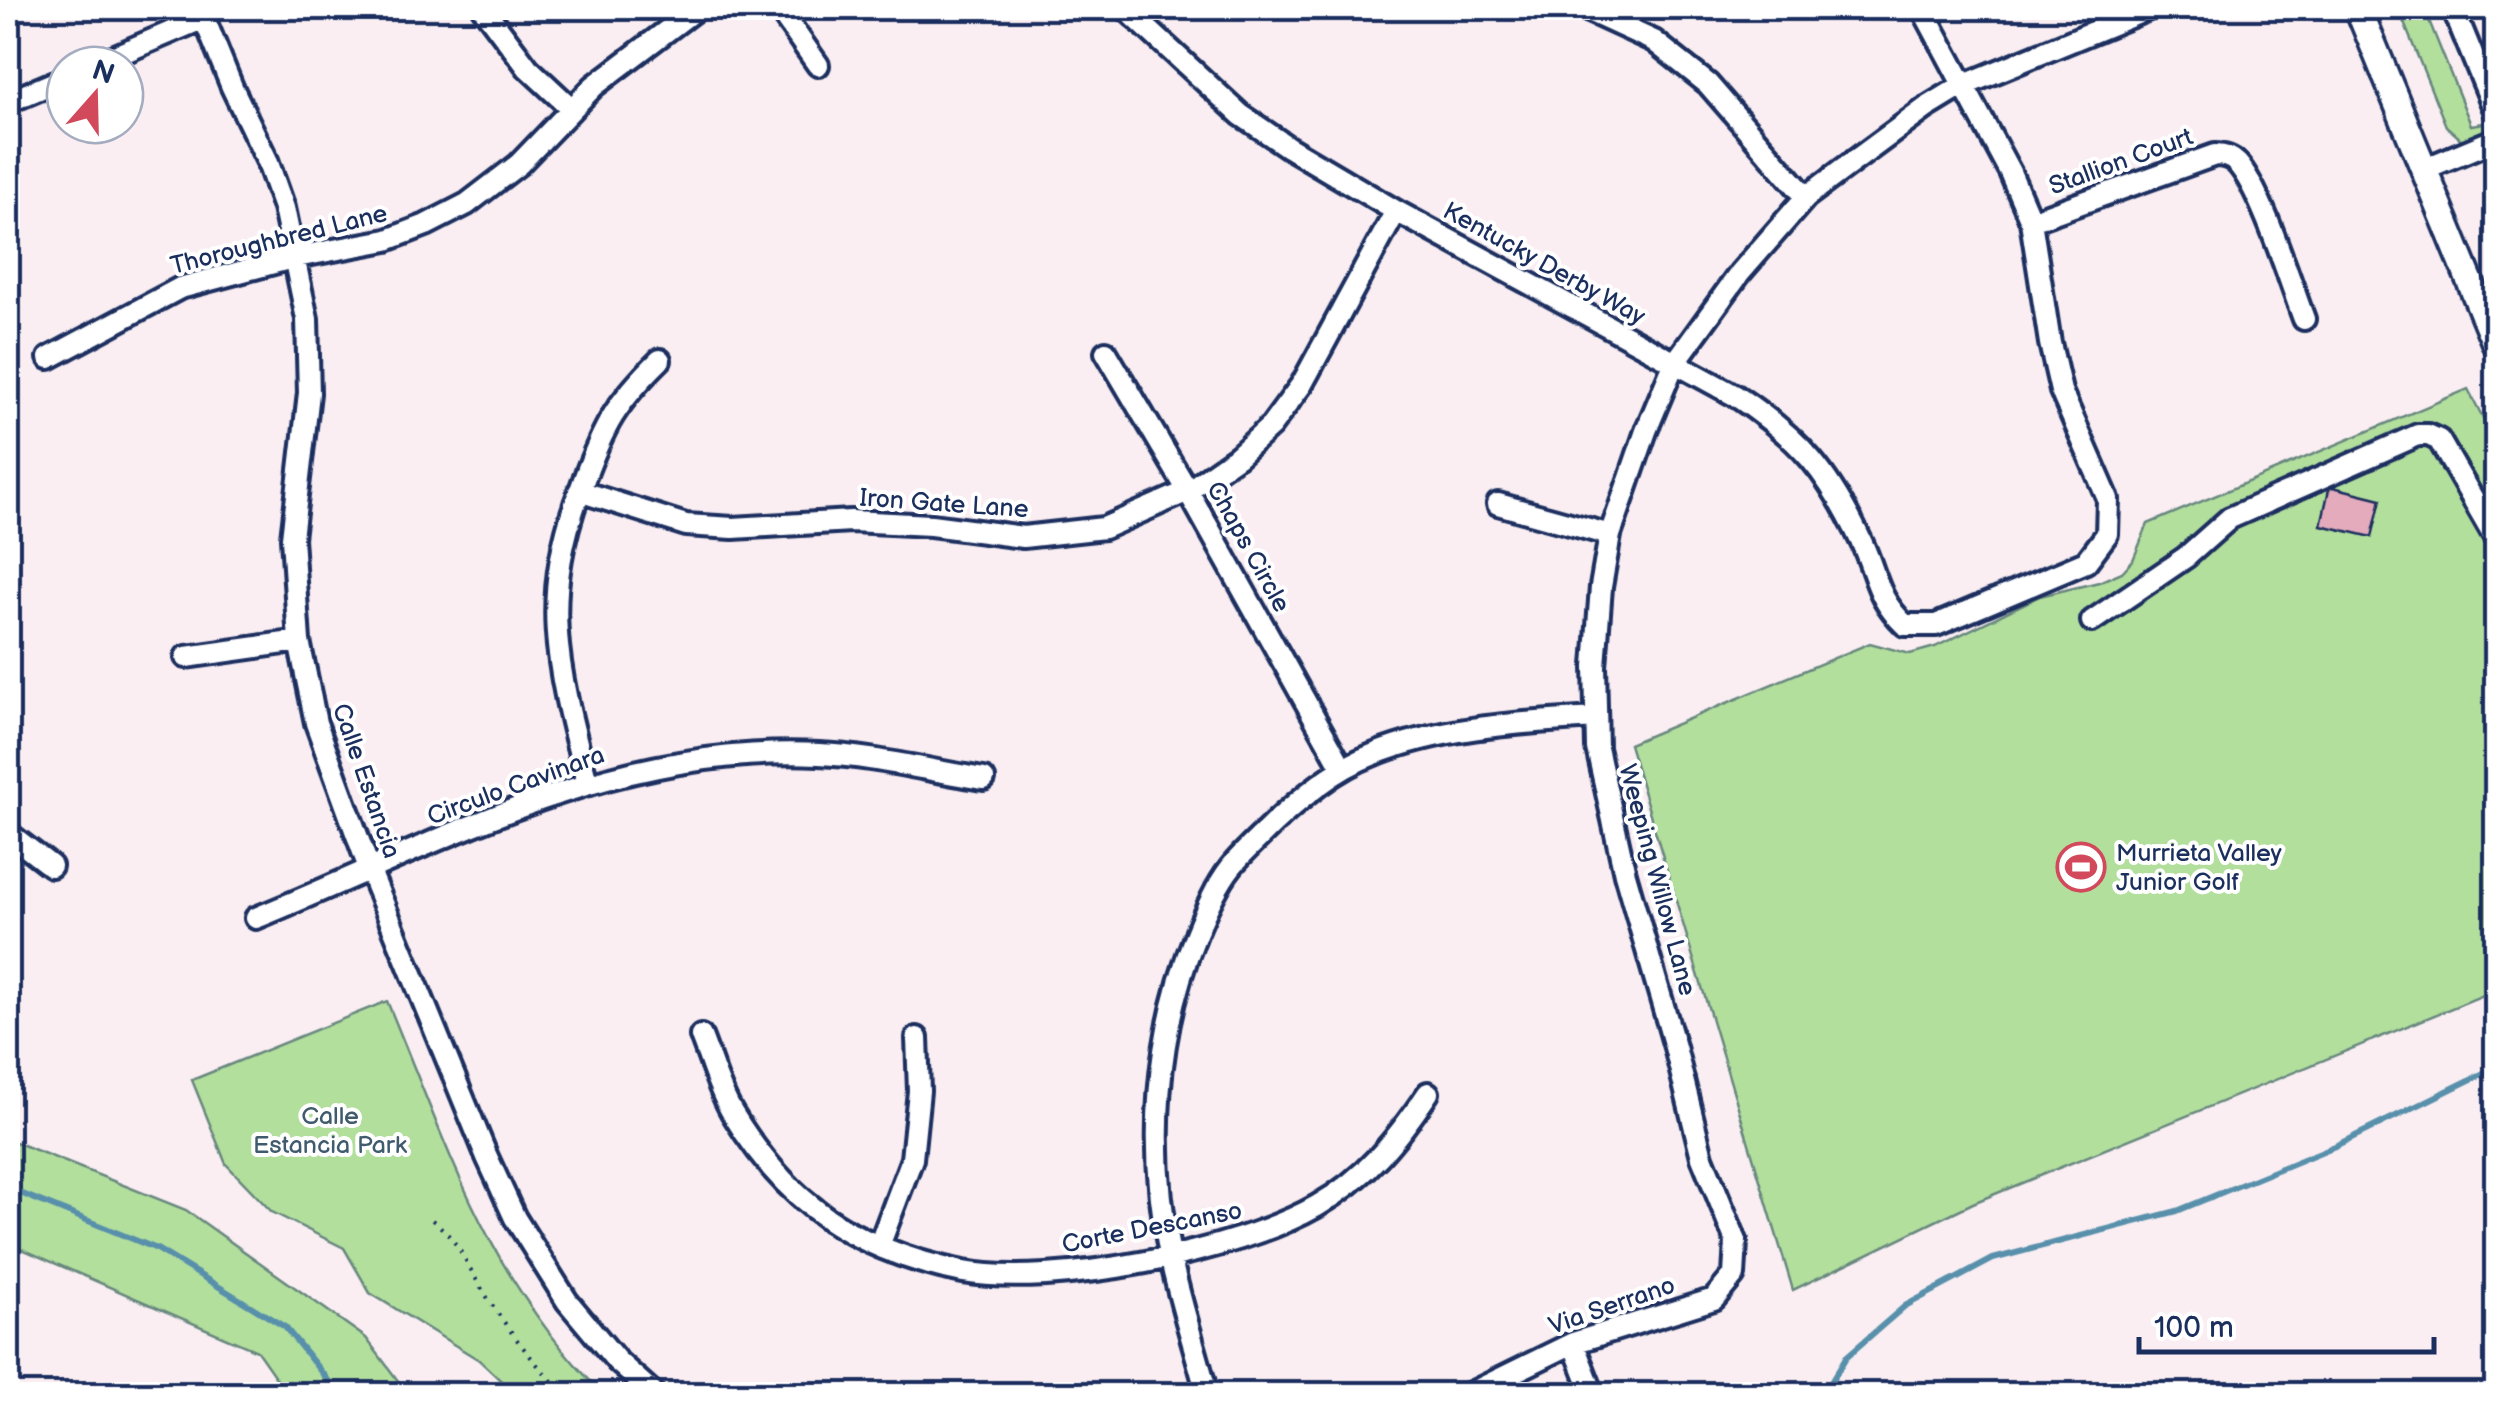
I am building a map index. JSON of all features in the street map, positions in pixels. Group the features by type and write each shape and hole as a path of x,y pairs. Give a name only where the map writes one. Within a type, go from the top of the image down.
{"main road":[{"path":"2358,8 2496,346"}],"street":[{"path":"483,8 528,68 572,109"},
{"name":"Thoroughbred Lane","path":"49,358 180,288 296,257 387,240 466,204 519,164 620,64 696,8"},
{"path":"778,8 818,65"},
{"name":"Kentucky Derby Way","path":"1124,8 1241,115 1288,148 1736,396 1777,423 1808,454 1840,496 1870,560 1885,605 1906,624 1936,625 2086,562 2107,534 2108,499 2061,390 2031,221"},
{"path":"1582,8 1654,41 1708,84 1806,197"},
{"path":"1922,8 2010,172 2031,221"},
{"name":"Weeping Willow Lane","path":"1736,1240 1702,1158 1625,874 1597,748 1595,666 1601,587 1610,535 1646,430 1674,364 1720,298 1806,197 1962,86 2151,8"},
{"path":"2453,8 2496,113"},
{"path":"135,45 202,12"},
{"name":"Calle Estancia","path":"202,12 284,208 307,318 309,393 292,538 299,641 316,723 370,871 515,1218 567,1301 617,1361 654,1394"},
{"path":"8,102 45,86"},
{"path":"2424,169 2496,140"},
{"name":"Stallion Court","path":"2031,221 2215,155 2225,155 2236,162 2256,196 2304,319"},
{"name":"Iron Gate Lane","path":"580,491 686,525 733,528 851,522 930,525 1023,537 1104,528 1188,490 1238,456 1271,426 1302,384 1396,211"},
{"name":"Chaps Circle","path":"1106,352 1188,490 1343,769"},
{"path":"586,782 556,645 557,566 600,438 624,396 660,360"},
{"path":"2092,621 2186,557 2230,518 2418,435 2428,434 2439,440 2496,539"},
{"path":"1498,504 1610,535"},
{"path":"186,656 299,641"},
{"path":"1207,1394 1170,1255 1162,1206 1159,1121 1164,1038 1178,980 1204,915 1228,870 1294,804 1343,769 1405,742 1443,732 1596,718"},
{"name":"Circulo Cavinara","path":"256,918 491,816 586,782 679,762 748,754 821,754 984,779"},
{"path":"8,832 51,866"},
{"name":"Corte Descanso","path":"701,1036 731,1112 771,1167 810,1206 879,1246 965,1272 1025,1275 1104,1268 1268,1231 1318,1206 1368,1170 1394,1142 1428,1093"},
{"path":"879,1246 912,1159 919,1091 917,1038"},
{"name":"Via Serrano","path":"1469,1394 1573,1343 1714,1299 1734,1274 1736,1240"},
{"path":"1573,1343 1593,1394"}],"path":[{"path":"432,1220 451,1234 482,1290 524,1348 565,1394"}],"green space":[{"path":"2398,8 2424,8 2471,125 2484,123 2488,132 2463,141 2446,126"},
{"name":"Murrieta Valley Junior Golf","path":"2468,389 2496,443 2496,990 1973,1203 1793,1290 1629,744 1870,643 1910,654 1935,647 2040,596 2099,582 2122,572 2133,560 2148,524"},
{"name":"Calle Estancia Park","path":"387,1001 452,1159 500,1258 563,1350 603,1394 515,1394 479,1360 370,1293 344,1248 272,1212 226,1164 192,1080"},
{"path":"8,1139 186,1210 366,1338 408,1394 287,1394 257,1351 8,1243"}],"building":[{"path":"2329,489 2381,499 2372,537 2321,525"}],"waterway":[{"path":"1824,1394 1846,1357 1905,1306 1993,1259 2177,1211 2335,1146 2496,1067"},
{"path":"8,1188 157,1249 285,1327 339,1394"}],"place":[{"name":"Murrieta Valley Junior Golf","path":"2081,867"}]}
